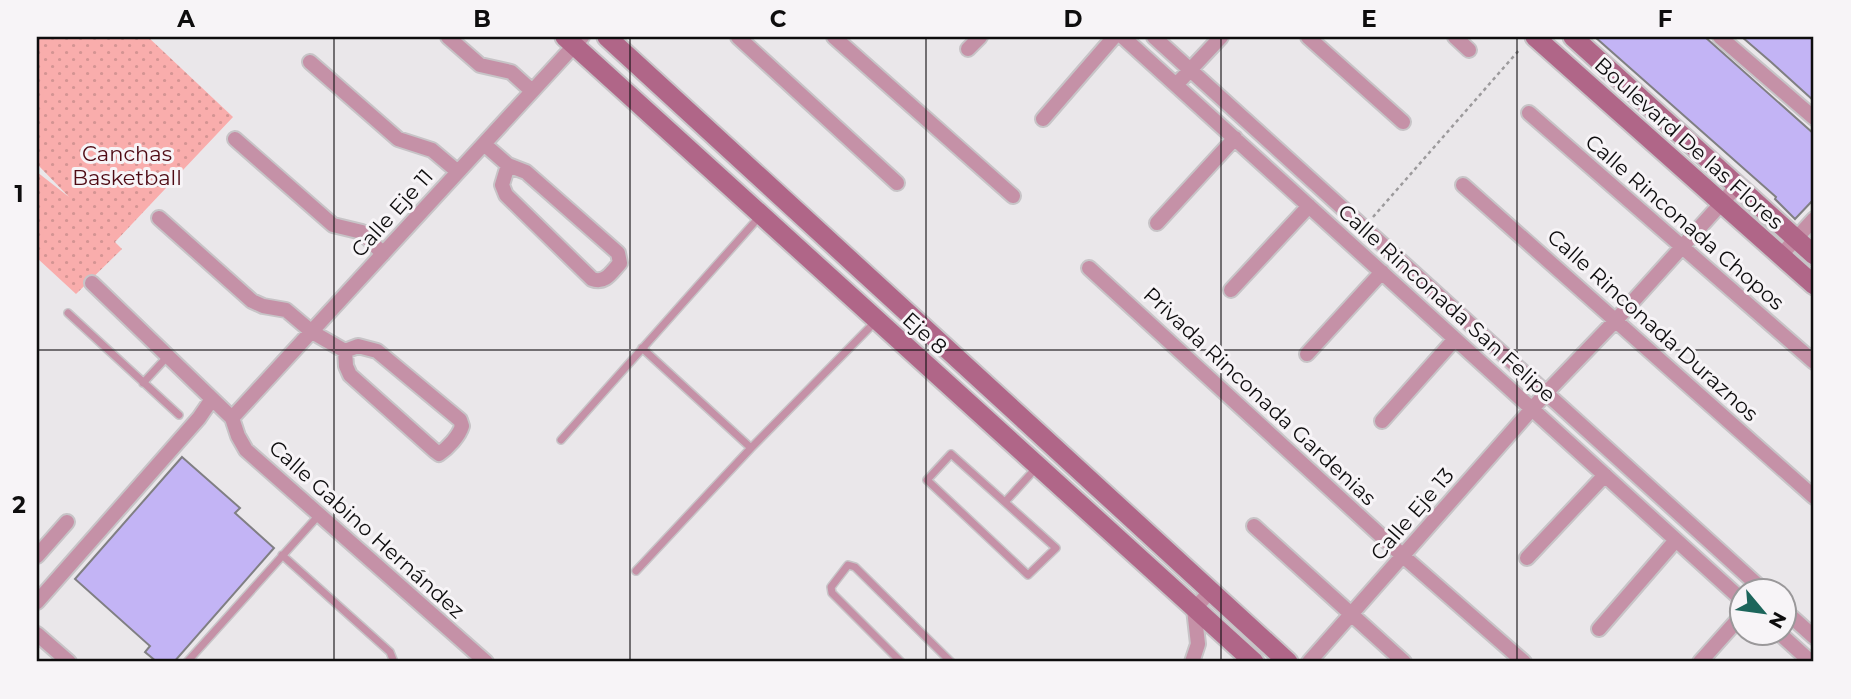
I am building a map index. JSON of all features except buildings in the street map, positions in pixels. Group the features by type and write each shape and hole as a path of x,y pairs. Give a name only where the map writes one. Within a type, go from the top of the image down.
{"main road":[{"name":"Eje 8","path":"607,37 1288,662"},
{"name":"Boulevard De las Flores","path":"1573,37 1814,254"},
{"name":"Eje 8","path":"574,40 761,215 1254,662"},
{"name":"Boulevard De las Flores","path":"1528,43 1723,202 1814,285"}],"street":[{"path":"448,37 480,65 512,72 532,91"},
{"path":"738,37 897,183"},
{"path":"834,37 1013,196"},
{"path":"968,49 980,37"},
{"path":"1043,119 1114,37"},
{"name":"Calle Rinconada San Felipe","path":"1123,37 1728,587"},
{"name":"Calle Rinconada San Felipe","path":"1154,37 1748,576"},
{"path":"1176,85 1221,37"},
{"path":"1308,37 1403,122"},
{"path":"1455,37 1469,50"},
{"path":"1720,37 1814,118"},
{"name":"Calle Eje 11","path":"232,418 532,91 574,40"},
{"path":"310,62 398,139 432,150 458,172"},
{"name":"Calle Rinconada Chopos","path":"1529,113 1814,362"},
{"path":"1157,223 1235,138"},
{"path":"235,139 333,225 362,232 383,254"},
{"path":"484,144 508,165 526,172 618,253 620,263 605,279 598,282 592,279 506,195 502,185 508,165"},
{"name":"Calle Rinconada Duraznos","path":"1463,185 1617,319 1814,497"},
{"name":"Calle Eje 13","path":"1309,662 1546,393 1737,186"},
{"path":"1231,290 1309,206"},
{"path":"159,218 252,301 262,306 286,310 312,332 345,351"},
{"path":"1781,255 1814,219"},
{"path":"1798,271 1814,254"},
{"name":"Privada Rinconada Gardenias","path":"1089,268 1403,556 1524,662"},
{"path":"1307,354 1382,272"},
{"path":"92,283 232,418"},
{"path":"1382,421 1455,339"},
{"path":"358,346 377,351 460,420 461,430 444,451 439,454 435,451 350,376 345,351 358,346"},
{"path":"37,602 199,418 212,399"},
{"name":"Calle Gabino Hernández","path":"232,418 246,450 486,662"},
{"path":"1527,558 1605,475"},
{"path":"37,556 67,522"},
{"path":"1254,526 1404,662"},
{"path":"1598,629 1676,540"},
{"path":"1192,662 1198,644 1195,609 1210,592"},
{"path":"1798,623 1814,637"},
{"path":"1700,662 1728,631"},
{"path":"37,635 69,662"},
{"path":"1793,646 1811,662"}],"lane":[{"path":"561,439 761,215"},
{"path":"68,313 179,415"},
{"path":"636,571 751,448 877,320"},
{"path":"642,348 751,448"},
{"path":"143,383 167,357"},
{"path":"951,454 1005,502 1056,548 1028,575 926,480 951,454"},
{"path":"1005,502 1038,467"},
{"path":"187,662 319,515"},
{"path":"282,555 390,652 394,662"},
{"path":"901,662 832,593 831,587 848,565 855,567 951,662"}],"path":[{"path":"1364,228 1528,43"}],"green space":[{"name":"Canchas Basketball","path":"37,37 148,37 233,117 115,242 122,249 76,294 37,258 37,172 69,197 37,164"}]}
